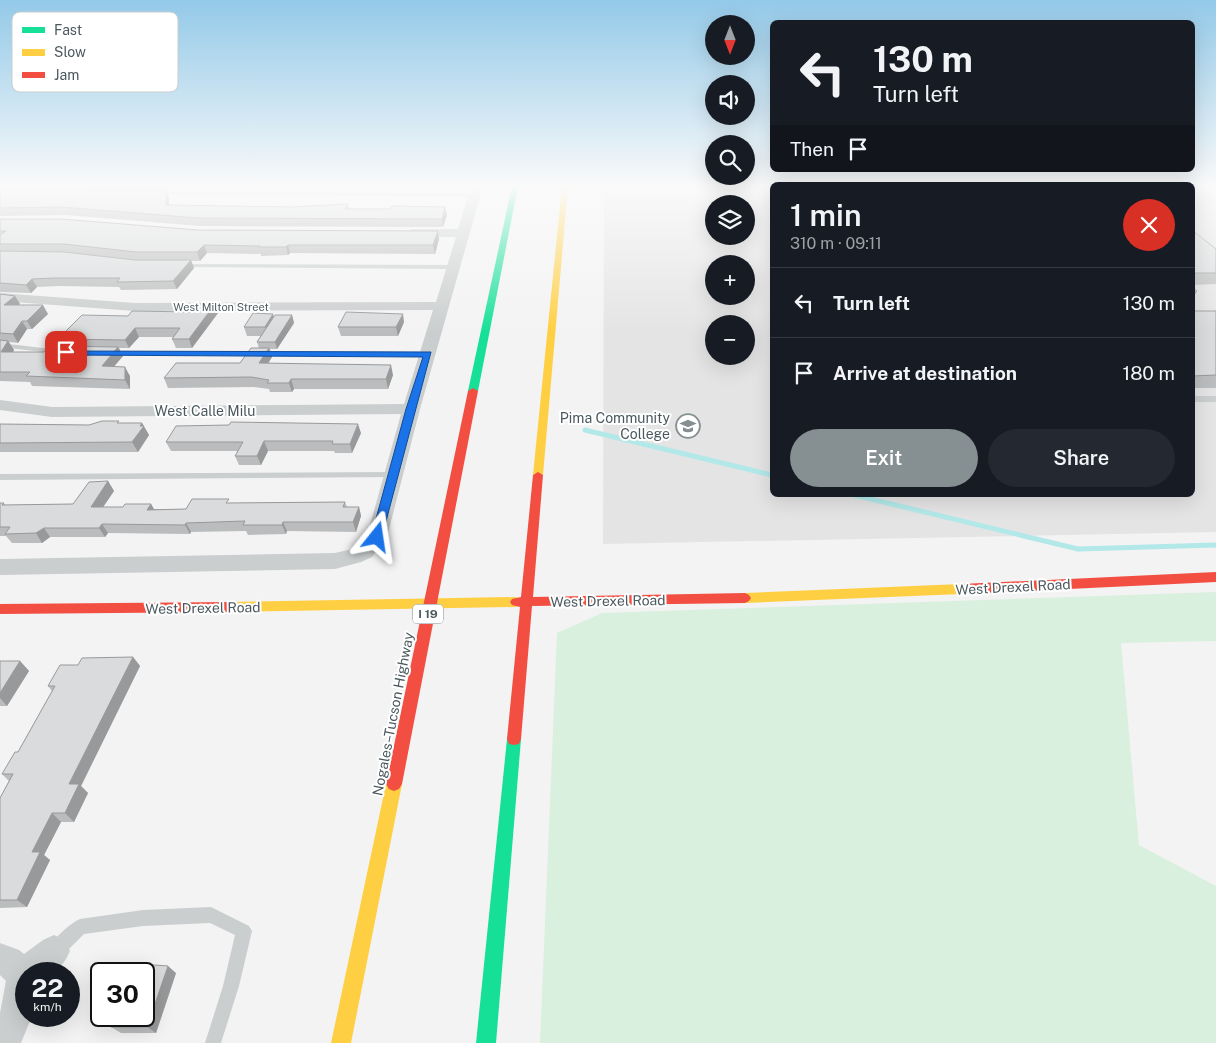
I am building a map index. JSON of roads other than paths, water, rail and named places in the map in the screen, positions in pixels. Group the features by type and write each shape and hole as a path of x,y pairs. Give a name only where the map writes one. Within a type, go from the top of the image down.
{"main road":[{"name":"Nogales–Tucson Highway","path":"341,1043 505,235"},
{"path":"486,1043 561,235"},
{"name":"West Drexel Road","path":"0,609 84,610 596,601 892,593 1216,577"}],"street":[{"path":"0,567 335,561 364,553 373,545 377,537 411,409 463,235"},
{"name":"West Milton Street","path":"0,297 135,307 443,306"},
{"name":"West Calle Milu","path":"0,405 52,412 411,409"},
{"path":"4,1043 18,1011 12,967 54,951"}],"lane":[{"path":"169,265 454,267"},
{"path":"0,345 66,352"},
{"path":"96,353 428,354"},
{"path":"1195,399 1216,399"},
{"path":"0,477 395,475"},
{"path":"54,951 80,927 143,918 212,915 244,932 231,986 213,1043"}],"waterway":[{"path":"585,430 770,475"},
{"path":"862,497 1078,549 1216,545"}],"place":[{"name":"Pima Community College","path":"688,426"}]}
